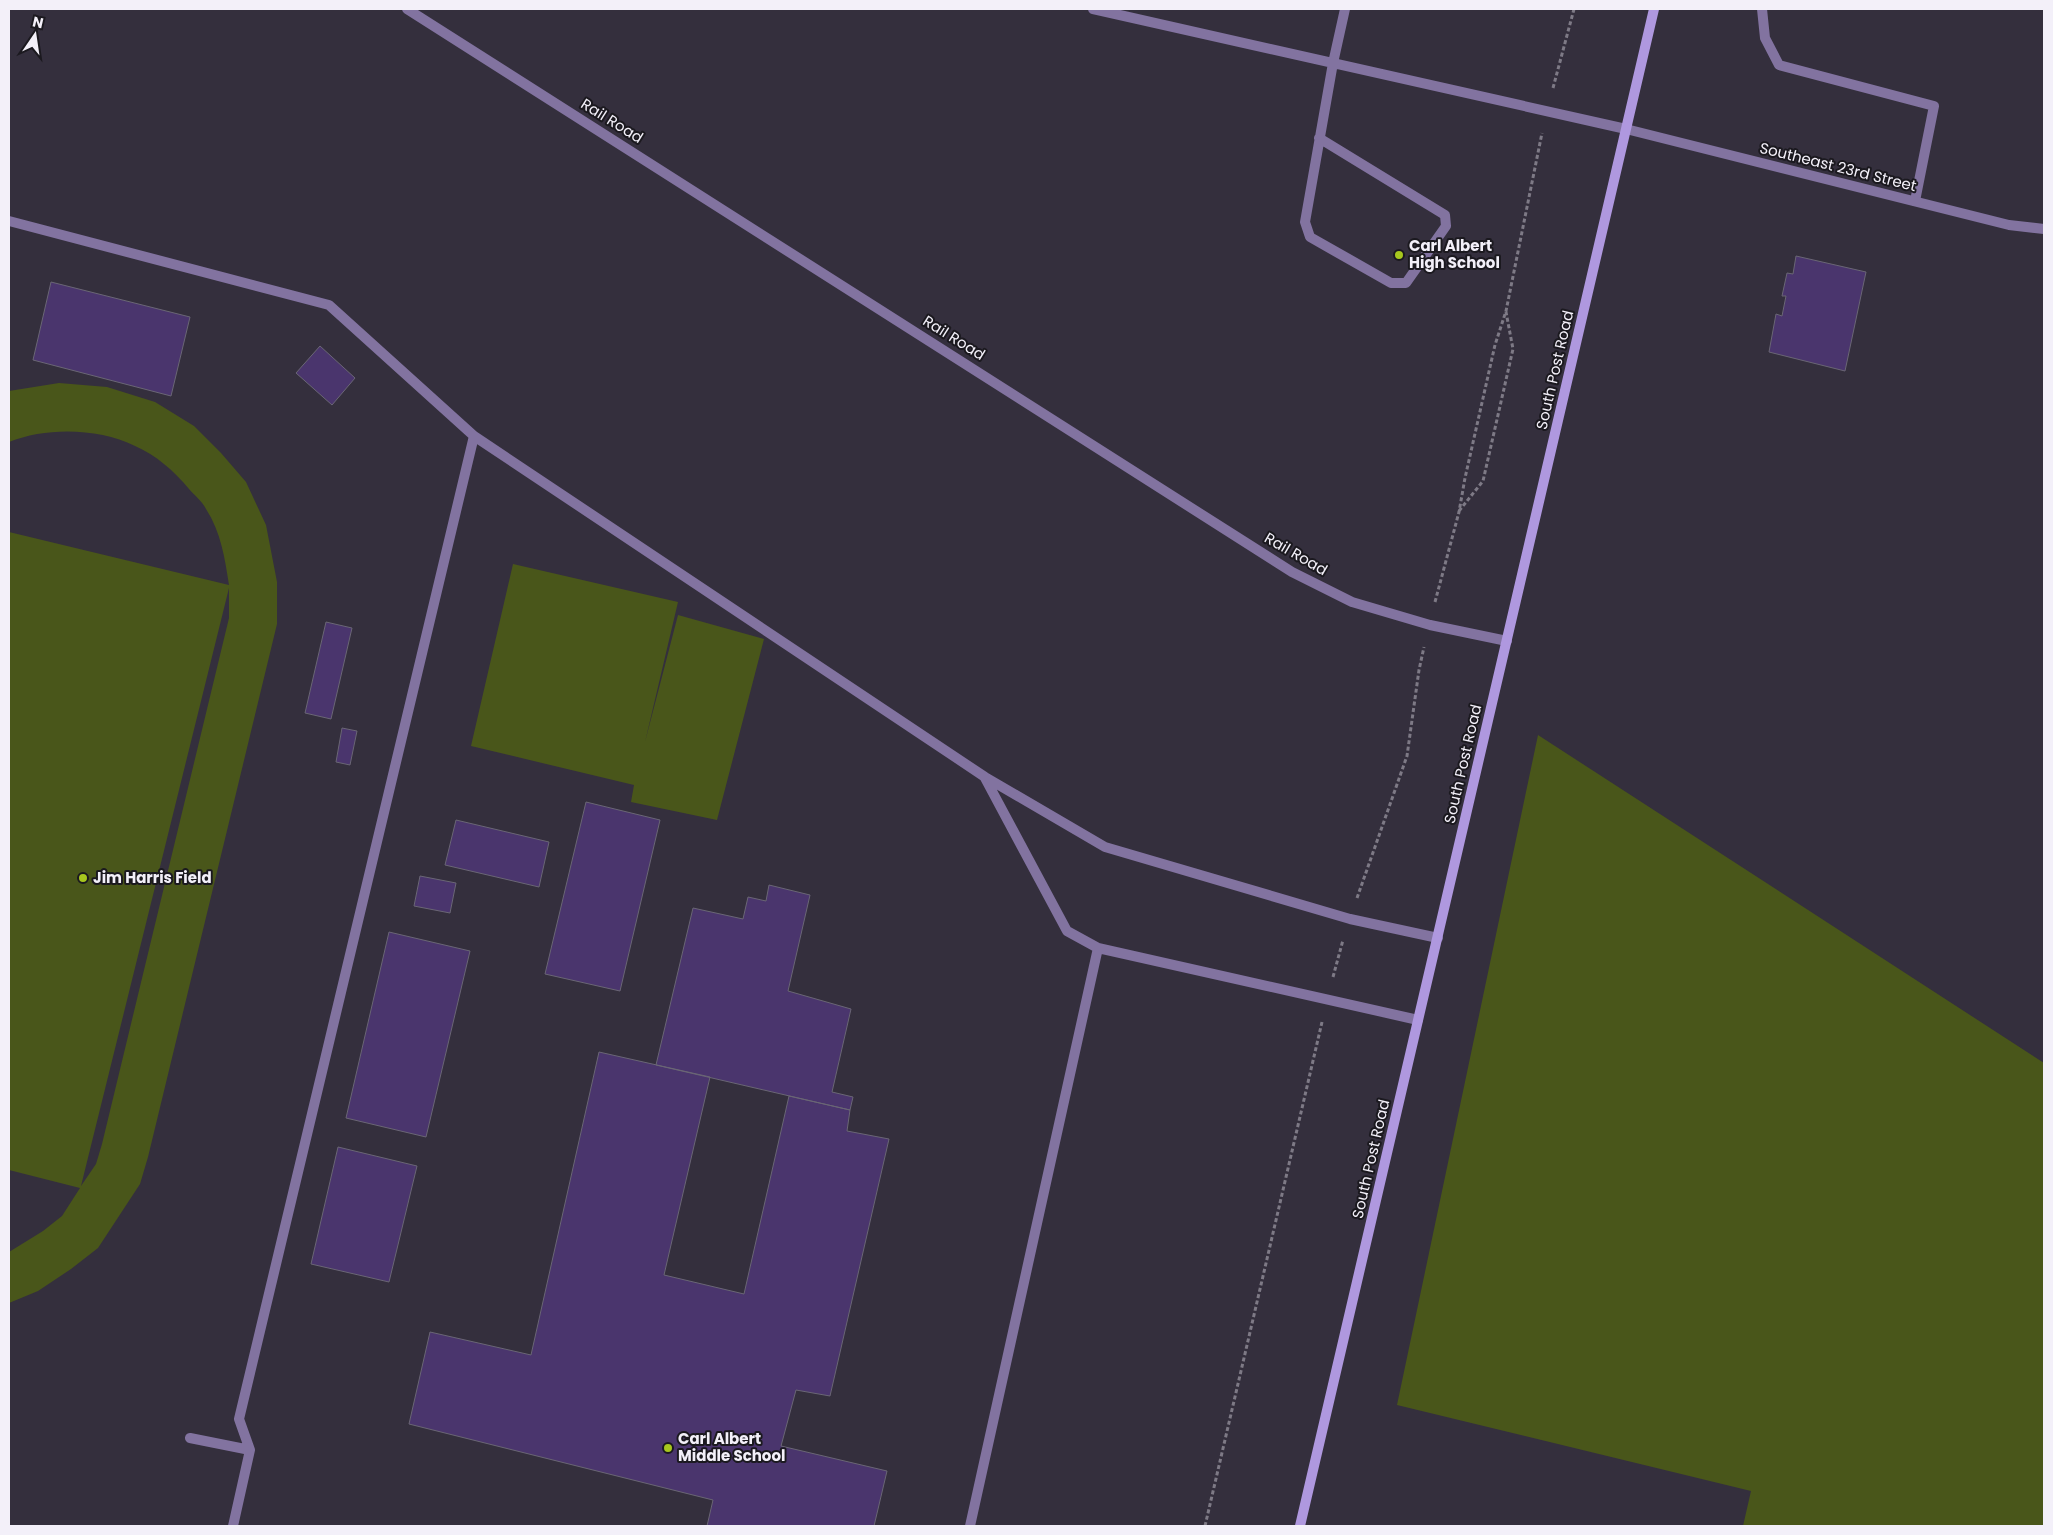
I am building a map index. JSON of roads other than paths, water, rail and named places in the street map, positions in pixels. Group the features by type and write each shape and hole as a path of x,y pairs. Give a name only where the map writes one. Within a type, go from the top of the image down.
{"main road":[{"name":"South Post Road","path":"1300,1526 1654,9"}],"street":[{"name":"Rail Road","path":"407,9 1292,572 1352,602 1430,625 1507,641"},
{"name":"Southeast 23rd Street","path":"1093,9 1118,12 1626,129 2009,225 2044,229"},
{"path":"1319,138 1445,215 1446,226 1406,283 1391,283 1310,236 1305,222 1319,138 1333,63 1345,9"},
{"path":"1762,9 1765,38 1779,65 1934,106 1914,202"},
{"path":"9,221 329,305 474,436 985,777 1105,847 1350,919 1438,938"},
{"path":"233,1526 250,1450 239,1419 474,436"},
{"path":"985,777 1067,931 1098,948 1418,1020"},
{"path":"970,1526 1098,948"},
{"path":"190,1438 250,1450"}],"place":[{"name":"Carl Albert High School","path":"1399,255"},
{"name":"Jim Harris Field","path":"83,878"},
{"name":"Carl Albert Middle School","path":"668,1448"}]}
